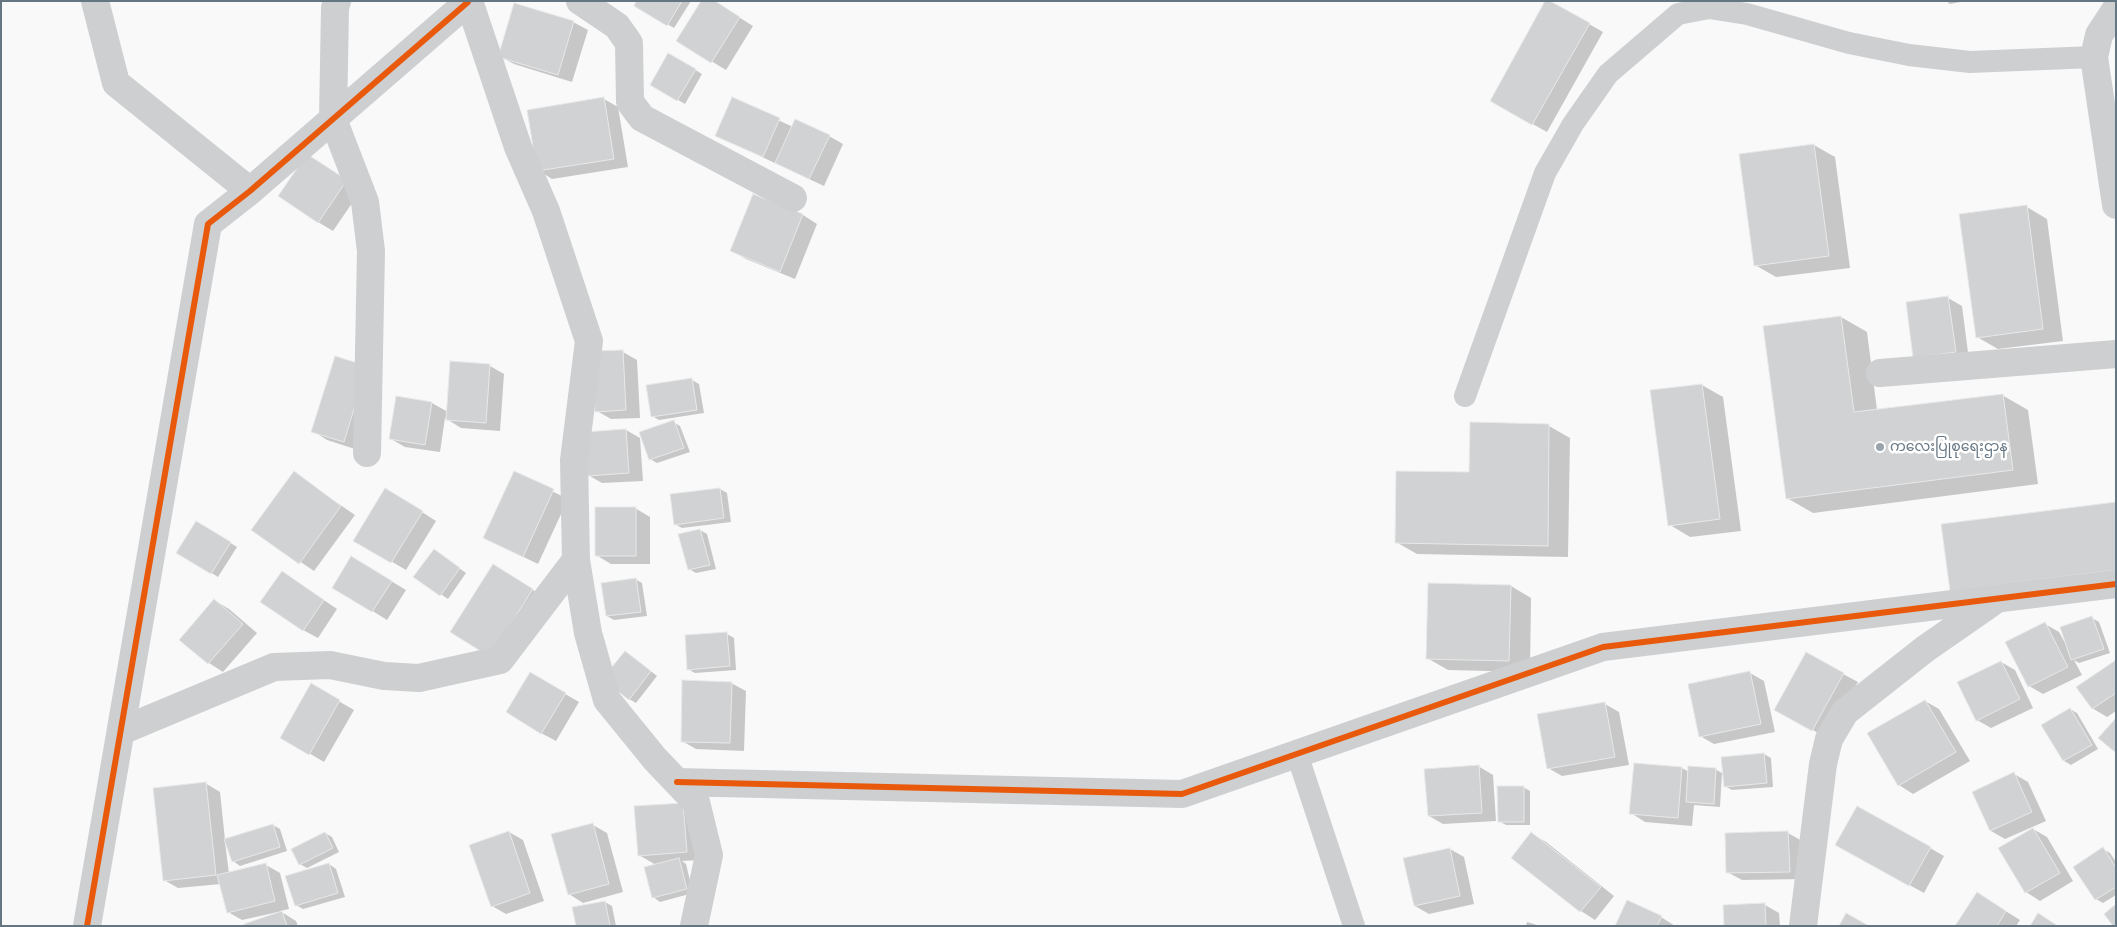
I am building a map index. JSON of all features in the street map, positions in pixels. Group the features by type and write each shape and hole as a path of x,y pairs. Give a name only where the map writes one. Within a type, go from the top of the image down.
{"street":[{"path":"95,1 116,83 250,191"},
{"path":"337,1 335,8 333,119 365,202 371,251 367,453"},
{"path":"580,1 617,26 629,43 630,102 642,118 793,198"},
{"path":"87,926 208,224 250,191 469,2 518,147 546,211 589,341 574,460 576,560 588,633 607,700 696,802 709,855 694,926"},
{"path":"2116,9 2099,35 2094,57 2116,205"},
{"path":"1880,373 2116,354"},
{"path":"121,731 274,667 330,665 384,676 419,678 500,660 576,560"},
{"path":"677,782 1182,794 1603,647 2116,584"},
{"path":"1803,926 1823,764 1829,739 1845,712 1925,650 1997,599"}],"lane":[{"path":"1465,396 1545,173 1573,124 1608,74 1678,14 1709,8 1738,12 1850,43 1909,55 1970,62 2094,57"},
{"path":"1297,754 1354,926"}],"building":[{"path":"636,1 682,1 667,26 634,6"},
{"path":"701,1 715,1 740,17 711,63 676,41"},
{"path":"1545,1 1550,1 1590,23 1532,125 1490,101"},
{"path":"514,3 574,21 558,75 498,57"},
{"path":"668,53 696,69 677,101 650,85"},
{"path":"604,97 614,159 537,171 527,110"},
{"path":"732,97 780,118 763,157 715,136"},
{"path":"795,119 830,135 809,179 775,163"},
{"path":"1814,144 1829,256 1754,266 1739,154"},
{"path":"307,154 347,180 318,223 278,196"},
{"path":"753,194 803,214 780,272 730,251"},
{"path":"2027,205 2043,329 1976,338 1959,214"},
{"path":"1948,296 1956,352 1913,358 1906,302"},
{"path":"1841,316 1854,412 2003,394 2013,470 1786,499 1763,326"},
{"path":"623,350 626,410 595,412 593,351"},
{"path":"335,356 367,366 344,442 311,432"},
{"path":"450,361 490,364 486,423 446,420"},
{"path":"692,378 697,410 651,417 646,385"},
{"path":"1702,384 1720,519 1668,526 1650,390"},
{"path":"396,396 432,402 425,445 389,439"},
{"path":"674,420 684,448 649,460 639,432"},
{"path":"1470,422 1549,424 1548,546 1395,543 1396,471 1469,472"},
{"path":"626,429 629,473 587,476 584,432"},
{"path":"294,471 341,506 299,564 251,530"},
{"path":"514,471 554,489 523,557 483,538"},
{"path":"385,488 423,511 391,563 353,541"},
{"path":"720,488 724,518 674,525 670,494"},
{"path":"2116,502 2116,570 1950,591 1941,524"},
{"path":"595,507 636,507 636,556 595,556"},
{"path":"196,521 231,542 211,574 176,553"},
{"path":"700,529 710,565 688,570 678,534"},
{"path":"434,549 460,568 440,596 413,577"},
{"path":"351,556 392,581 372,612 332,588"},
{"path":"493,564 533,589 490,657 450,632"},
{"path":"282,571 324,600 303,631 260,602"},
{"path":"636,578 641,612 606,616 601,583"},
{"path":"1428,583 1511,585 1509,661 1426,659"},
{"path":"214,599 243,624 208,664 179,640"},
{"path":"2092,616 2104,649 2071,660 2060,627"},
{"path":"2045,622 2068,667 2028,687 2005,642"},
{"path":"727,632 730,666 687,670 685,635"},
{"path":"625,651 651,671 629,700 602,679"},
{"path":"1806,652 1844,673 1812,731 1774,710"},
{"path":"2116,660 2116,693 2092,709 2076,687"},
{"path":"2001,661 2020,699 1976,721 1957,682"},
{"path":"1750,671 1761,724 1699,737 1688,684"},
{"path":"530,672 566,693 541,734 506,712"},
{"path":"682,680 732,682 730,743 681,742"},
{"path":"311,683 340,700 309,755 280,738"},
{"path":"1925,700 1956,752 1898,786 1867,733"},
{"path":"1605,702 1615,757 1547,769 1537,714"},
{"path":"2070,708 2092,745 2063,761 2041,725"},
{"path":"2116,718 2116,753 2098,738"},
{"path":"1764,753 1767,783 1724,787 1721,757"},
{"path":"1634,763 1682,767 1678,818 1629,814"},
{"path":"1479,765 1482,813 1428,816 1424,769"},
{"path":"1688,766 1716,768 1714,804 1686,802"},
{"path":"2014,772 2032,812 1990,831 1972,792"},
{"path":"206,782 216,875 163,881 153,788"},
{"path":"1497,786 1524,786 1524,822 1498,822"},
{"path":"683,803 687,852 638,856 634,806"},
{"path":"1857,806 1931,847 1909,886 1835,845"},
{"path":"593,823 609,884 568,895 551,834"},
{"path":"273,824 280,847 232,862 224,839"},
{"path":"2033,828 2060,873 2025,893 1998,848"},
{"path":"509,831 530,893 491,907 469,845"},
{"path":"1788,831 1790,872 1726,873 1725,833"},
{"path":"325,832 333,848 299,865 291,849"},
{"path":"1531,832 1601,887 1580,912 1511,858"},
{"path":"2103,847 2116,868 2116,887 2095,900 2073,867"},
{"path":"1450,848 1460,896 1414,906 1403,858"},
{"path":"679,858 687,889 652,898 644,867"},
{"path":"266,863 275,901 227,913 217,875"},
{"path":"329,863 338,893 295,906 285,876"},
{"path":"1977,892 2006,911 1997,926 1955,926"},
{"path":"1627,900 1662,916 1657,926 1615,926"},
{"path":"605,901 610,926 576,926 572,907"},
{"path":"1765,903 1766,926 1724,926 1723,905"},
{"path":"2116,904 2116,926 2113,926 2104,914"},
{"path":"282,911 287,926 244,926 244,924"},
{"path":"1846,913 1869,926 1839,926"},
{"path":"2038,913 2058,926 2030,926"}],"cycle path":[{"path":"87,926 208,224 250,191 468,2"},
{"path":"677,782 1182,794 1603,647 2116,584"}],"place":[{"name":"ကလေးပြုစုရေးဌာန","path":"1880,447"}]}
